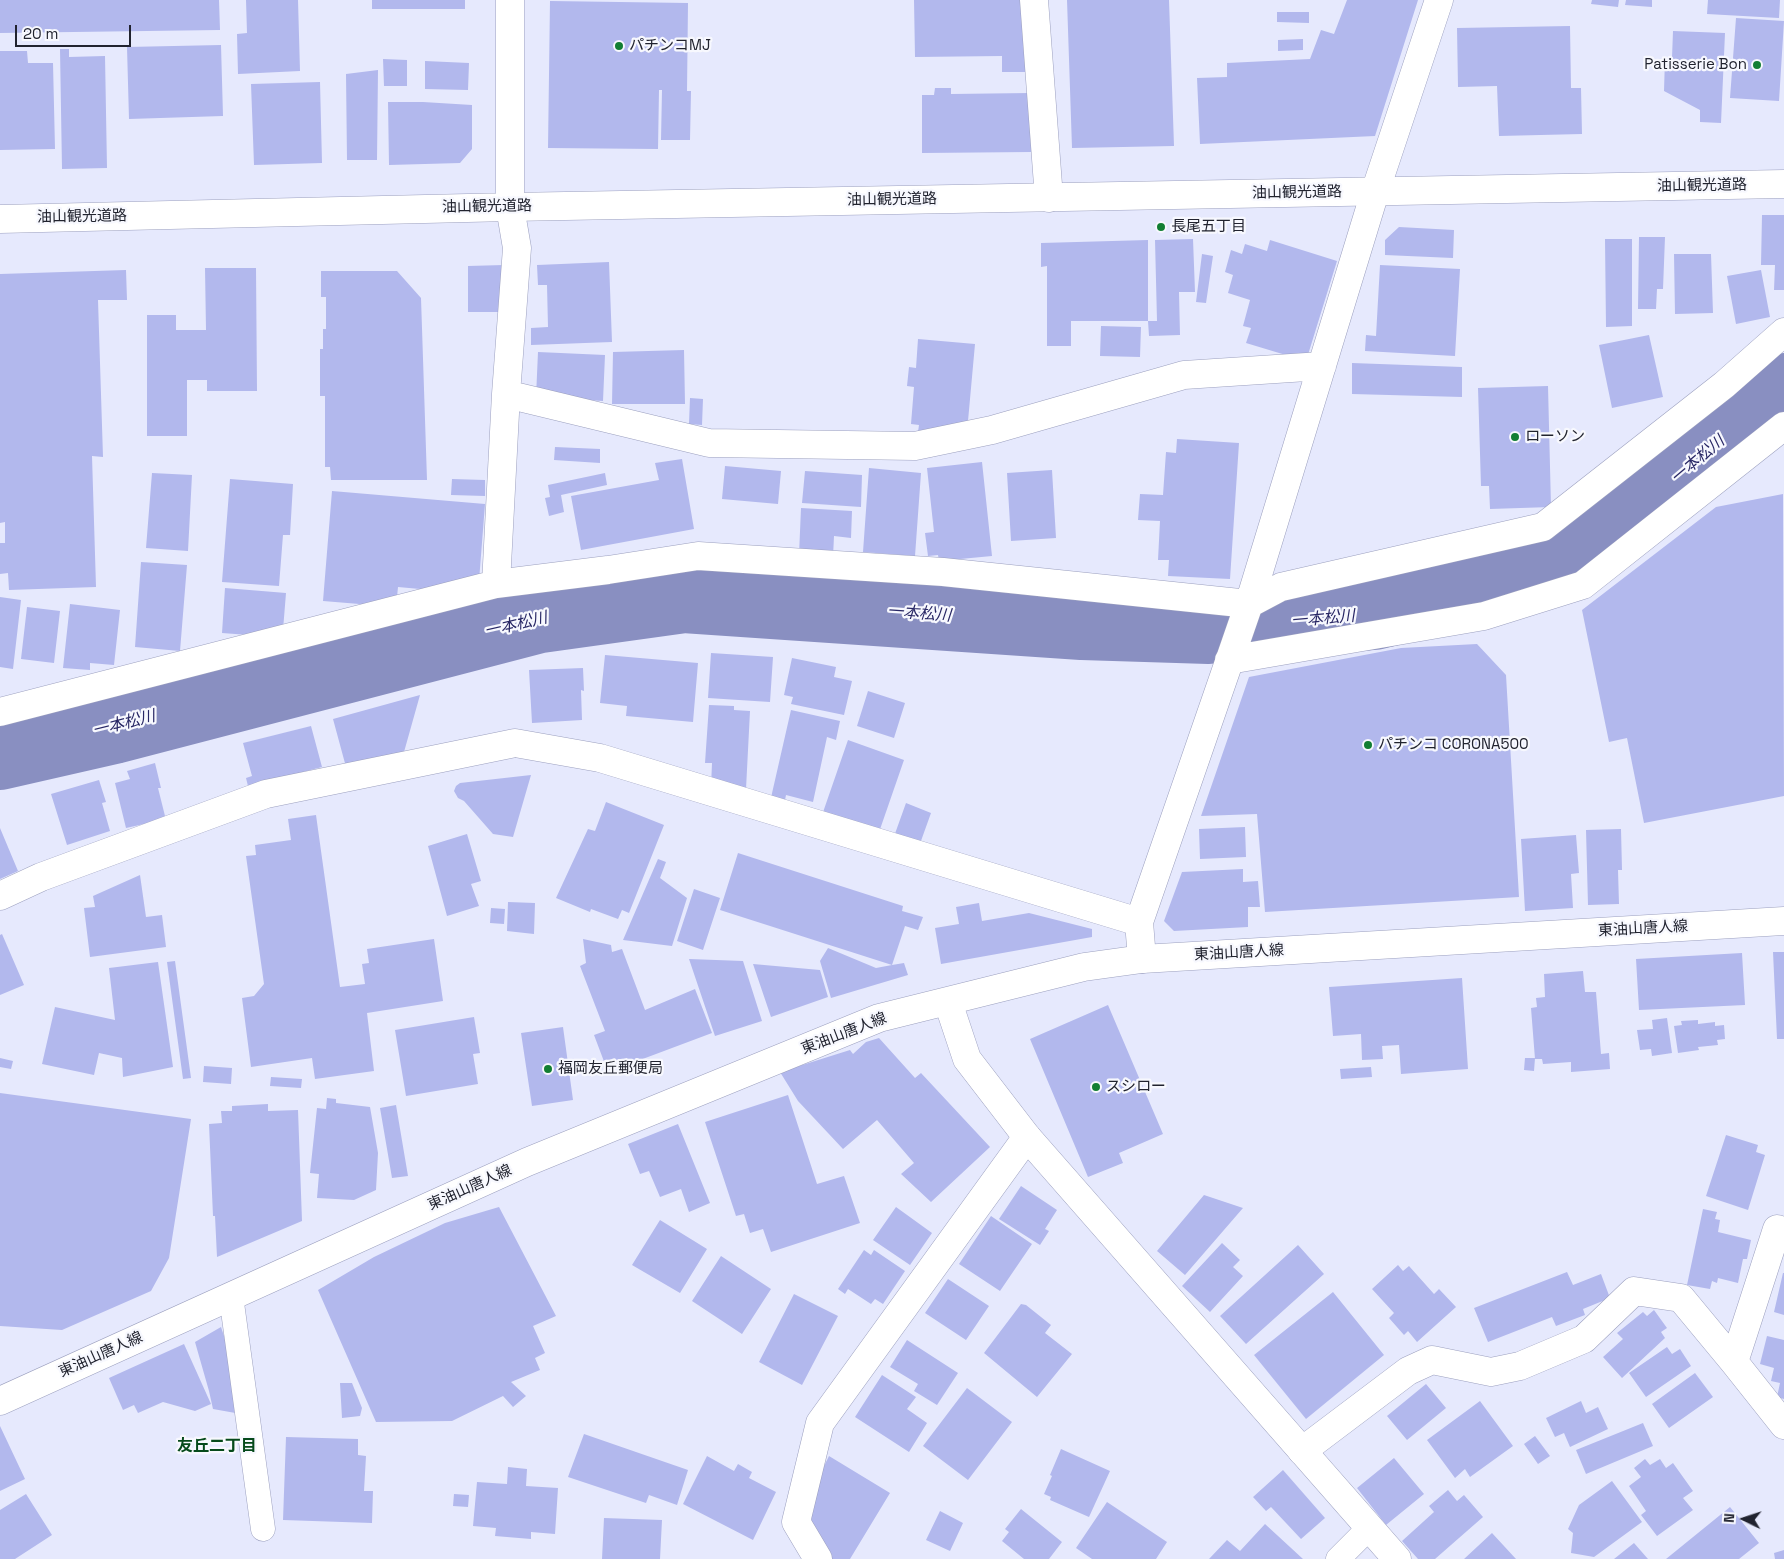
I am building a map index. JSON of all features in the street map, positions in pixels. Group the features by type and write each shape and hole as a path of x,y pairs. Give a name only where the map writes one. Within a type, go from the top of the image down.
{"street":[{"path":"496,584 506,394 518,248 510,207 510,0"},
{"path":"1034,0 1049,198"},
{"path":"1142,959 1139,922 1249,604 1375,192 1439,0"},
{"name":"油山観光道路","path":"0,219 510,207 1784,184"},
{"path":"0,712 496,584 608,570 698,556 943,572 1249,604 1281,587 1543,527 1724,385 1784,332"},
{"path":"506,394 709,443 915,446 992,430 1184,375 1322,366"},
{"path":"1230,655 1484,616 1583,585 1784,426"},
{"path":"0,896 41,877 266,794 515,743 600,758 1139,922"},
{"name":"東油山唐人線","path":"0,1401 528,1162 879,1018 1084,967 1142,959 1784,921"},
{"path":"948,1002 967,1059 1027,1137 1397,1559"},
{"path":"818,1559 796,1522 820,1423 1027,1137"},
{"path":"1734,1362 1777,1230 1784,1231"},
{"path":"1302,1451 1408,1371 1432,1360 1491,1372 1520,1366 1584,1339 1634,1291 1681,1298 1784,1426"}],"lane":[{"path":"232,1296 262,1529"},
{"path":"1338,1559 1370,1527"}],"building":[{"path":"0,0 219,0 220,30 0,33"},
{"path":"246,0 298,0 300,71 238,74 237,34 247,33"},
{"path":"372,0 465,0 465,9 372,9"},
{"path":"914,0 1028,0 1029,72 1002,72 1002,56 915,57"},
{"path":"1067,0 1169,0 1174,146 1072,148"},
{"path":"1347,0 1418,0 1375,136 1200,144 1197,78 1227,77 1227,63 1310,59 1321,30 1334,34"},
{"path":"1592,0 1619,0 1618,7 1591,4"},
{"path":"1626,0 1652,0 1652,7 1625,5"},
{"path":"1708,0 1780,0 1779,18 1707,14"},
{"name":"パチンコMJ","path":"550,1 688,3 687,91 691,91 690,140 661,140 662,90 659,90 658,149 548,148"},
{"path":"1277,12 1309,12 1309,23 1277,22"},
{"name":"Patisserie Bon","path":"1736,18 1784,21 1779,101 1730,98"},
{"path":"1570,26 1571,88 1581,88 1582,134 1499,136 1497,86 1458,87 1457,28"},
{"path":"1673,31 1725,33 1721,123 1700,122 1700,110 1664,91 1665,58 1672,58"},
{"path":"1303,39 1303,50 1278,51 1278,40"},
{"path":"221,45 223,116 129,119 127,47"},
{"path":"60,49 69,49 69,57 105,56 107,168 62,169"},
{"path":"0,51 27,51 28,63 53,63 55,149 0,150"},
{"path":"383,59 407,60 407,86 384,86"},
{"path":"425,61 469,63 468,90 425,89"},
{"path":"378,70 377,160 347,160 346,74"},
{"path":"320,82 322,163 254,165 251,84"},
{"path":"935,88 951,88 951,94 1030,93 1031,152 922,153 922,95 934,95"},
{"path":"388,102 472,105 472,149 460,163 389,165"},
{"path":"1762,215 1784,215 1784,290 1774,290 1775,265 1761,265"},
{"path":"1399,227 1454,230 1453,258 1385,255 1385,240"},
{"path":"1639,237 1665,237 1663,289 1657,289 1656,309 1638,309"},
{"path":"1193,239 1195,292 1179,292 1180,335 1149,336 1148,321 1157,321 1155,240"},
{"path":"1605,239 1632,239 1632,326 1606,327"},
{"path":"1148,240 1148,321 1071,321 1071,346 1047,346 1047,266 1041,267 1041,243"},
{"path":"1270,240 1337,261 1307,358 1299,359 1246,343 1251,328 1243,326 1250,300 1228,293 1233,275 1225,272 1231,250 1242,254 1245,244 1267,251"},
{"path":"1202,254 1213,256 1206,303 1196,302"},
{"path":"1674,254 1711,254 1713,313 1675,314"},
{"path":"609,262 612,342 531,345 531,328 548,327 547,285 538,285 537,265"},
{"path":"504,265 505,312 468,312 468,266"},
{"path":"1380,265 1460,269 1455,356 1365,351 1366,335 1376,336"},
{"path":"205,268 256,268 257,391 207,391 207,380 187,380 187,436 147,436 147,315 176,315 176,330 206,330"},
{"path":"126,270 127,300 98,300 103,457 92,456 96,587 9,590 8,573 0,574 0,543 5,543 5,522 0,523 0,274"},
{"path":"1761,270 1770,317 1736,324 1727,276"},
{"path":"321,271 397,271 421,298 427,480 331,480 330,467 325,467 325,396 320,396 320,349 323,349 323,329 326,329 326,297 321,297"},
{"path":"1101,326 1141,327 1140,357 1100,356"},
{"path":"1649,335 1663,397 1612,408 1599,345"},
{"path":"918,339 975,344 967,432 917,439 919,425 911,424 914,387 907,386 909,367 916,368"},
{"path":"684,350 685,404 612,404 613,352"},
{"path":"538,352 605,355 603,401 536,397"},
{"path":"1352,363 1462,367 1462,397 1352,394"},
{"name":"ローソン","path":"1548,386 1551,507 1490,509 1489,486 1481,486 1478,388"},
{"path":"690,398 703,399 702,425 689,424"},
{"path":"1177,439 1239,443 1230,579 1168,576 1169,560 1158,560 1160,521 1138,520 1140,494 1163,495 1166,452 1176,453"},
{"path":"555,447 600,449 600,463 554,460"},
{"path":"682,459 694,529 581,550 571,496 659,480 655,463"},
{"path":"982,462 992,556 939,561 938,555 928,556 925,533 934,532 927,468"},
{"path":"725,466 781,471 778,504 722,499"},
{"path":"869,468 921,473 915,556 863,552"},
{"path":"1052,470 1056,538 1011,541 1007,473"},
{"path":"805,471 862,475 861,507 802,503"},
{"path":"152,473 192,475 188,551 146,548"},
{"path":"605,473 607,485 561,495 564,512 549,516 545,498 550,497 548,485"},
{"path":"230,479 293,484 290,535 283,535 279,586 222,582"},
{"path":"452,479 485,480 485,496 451,495"},
{"path":"332,491 485,504 479,581 442,591 398,587 396,607 323,601"},
{"path":"1783,494 1784,796 1644,823 1627,738 1609,742 1582,610 1716,507"},
{"path":"801,508 852,511 851,538 834,536 833,557 799,555"},
{"path":"141,562 187,565 180,651 135,647"},
{"path":"225,588 286,593 283,630 263,629 262,636 222,633"},
{"path":"0,597 21,600 13,669 0,667"},
{"path":"70,604 120,610 114,665 90,663 90,670 63,668"},
{"path":"27,607 60,611 54,663 21,659"},
{"name":"パチンコ CORONA500","path":"1477,644 1506,675 1519,897 1265,912 1257,814 1201,816 1249,677 1401,648"},
{"path":"711,653 773,657 770,702 708,698"},
{"path":"605,655 698,663 693,722 626,716 627,706 600,703"},
{"path":"792,658 836,667 834,677 852,681 844,715 791,704 793,697 784,695"},
{"path":"583,668 584,691 581,690 582,720 532,723 529,670"},
{"path":"868,691 905,703 894,738 857,726"},
{"path":"420,695 404,752 346,767 333,719"},
{"path":"709,705 734,706 734,710 750,711 746,789 711,787 712,763 705,763"},
{"path":"791,710 840,721 836,740 827,737 813,802 786,795 784,805 770,802"},
{"path":"311,726 322,767 264,782 250,794 246,778 252,776 243,743"},
{"path":"848,740 904,760 877,838 821,818"},
{"path":"155,763 161,788 158,788 167,824 145,830 144,824 126,828 115,783 130,779 127,771"},
{"path":"531,775 513,837 493,834 464,801 458,798 454,791 460,783"},
{"path":"99,780 106,802 102,803 110,831 67,845 51,794"},
{"path":"606,802 664,825 629,913 622,910 618,919 591,909 590,912 556,898 588,829 595,831"},
{"path":"906,803 931,813 917,852 892,842"},
{"path":"316,815 340,987 365,984 362,964 369,963 367,949 434,939 443,1001 367,1013 374,1071 315,1079 312,1058 251,1067 242,998 254,996 264,984 246,856 256,855 255,845 291,840 288,819"},
{"path":"1245,827 1246,857 1200,859 1199,829"},
{"path":"0,828 18,871 0,879"},
{"path":"1621,829 1622,870 1618,870 1619,904 1588,905 1586,830"},
{"path":"467,834 481,881 471,884 479,906 447,916 428,846"},
{"path":"1576,835 1579,873 1571,874 1573,908 1525,911 1521,839"},
{"path":"738,853 903,906 902,911 923,917 918,930 905,926 892,965 720,910"},
{"path":"658,859 666,862 660,878 687,898 672,946 623,940"},
{"path":"1243,869 1243,882 1258,881 1260,907 1248,907 1248,927 1174,931 1164,921 1182,872"},
{"path":"140,875 146,917 162,915 166,947 90,957 84,908 95,907 93,896"},
{"path":"694,889 720,898 703,950 677,941"},
{"path":"508,902 535,903 534,934 507,931"},
{"path":"979,903 982,921 1029,913 1092,929 1092,937 941,964 935,928 959,924 956,907"},
{"path":"491,908 505,909 504,924 490,923"},
{"path":"2,934 24,985 0,995 0,935"},
{"path":"583,939 611,945 612,952 622,949 645,1010 695,989 712,1033 608,1072 594,1035 605,1031 580,966 586,963"},
{"path":"828,948 876,968 904,963 908,975 831,998 820,961"},
{"path":"1773,952 1784,952 1784,1039 1777,1039"},
{"path":"1742,953 1745,1005 1639,1010 1636,959"},
{"path":"689,959 743,961 762,1021 715,1036"},
{"path":"175,961 191,1078 183,1079 167,962"},
{"path":"158,962 173,1067 123,1077 122,1058 99,1053 94,1075 42,1064 55,1007 115,1020 109,968"},
{"path":"753,964 820,970 828,997 771,1017"},
{"path":"1583,971 1585,992 1596,992 1601,1054 1609,1053 1610,1069 1571,1072 1571,1062 1543,1064 1542,1059 1535,1059 1531,1008 1537,1007 1536,998 1545,997 1544,974"},
{"path":"1462,978 1468,1069 1401,1074 1399,1045 1382,1046 1383,1059 1362,1060 1361,1034 1333,1036 1329,987"},
{"name":"スシロー","path":"1108,1005 1163,1134 1119,1153 1123,1163 1088,1177 1030,1039"},
{"path":"474,1017 480,1053 473,1054 478,1084 406,1096 395,1030"},
{"path":"1667,1018 1672,1053 1652,1056 1651,1049 1640,1050 1637,1030 1653,1029 1652,1020"},
{"path":"1698,1020 1698,1024 1715,1022 1715,1026 1724,1025 1725,1039 1717,1040 1718,1045 1698,1047 1699,1050 1678,1053 1674,1026 1682,1025 1681,1021"},
{"path":"563,1027 573,1100 532,1106 521,1033"},
{"path":"879,1038 915,1078 921,1073 990,1147 931,1202 901,1174 914,1163 877,1120 843,1149 798,1101 780,1072 850,1050 853,1054 866,1042"},
{"path":"0,1058 13,1061 11,1069 0,1067"},
{"path":"1525,1058 1535,1058 1534,1071 1524,1070"},
{"path":"204,1066 232,1068 231,1084 203,1082"},
{"path":"1371,1067 1372,1077 1341,1079 1340,1069"},
{"path":"271,1077 302,1079 301,1088 270,1086"},
{"path":"0,1093 191,1119 169,1258 151,1291 62,1330 0,1326"},
{"path":"788,1095 817,1184 844,1176 860,1223 771,1252 763,1229 750,1233 744,1214 736,1216 705,1122"},
{"path":"327,1098 336,1099 336,1103 370,1107 378,1153 376,1190 354,1200 317,1198 319,1174 310,1173 317,1108 326,1109"},
{"path":"268,1104 268,1111 298,1110 302,1221 217,1257 215,1216 213,1216 209,1124 222,1123 221,1111 232,1111 232,1106"},
{"path":"396,1105 408,1176 392,1178 380,1108"},
{"path":"678,1124 710,1203 689,1212 681,1189 660,1197 649,1171 640,1174 628,1144"},
{"path":"1726,1135 1758,1145 1756,1152 1765,1155 1748,1210 1706,1196"},
{"path":"1021,1186 1057,1210 1045,1229 1049,1231 1040,1245 999,1219"},
{"path":"1204,1195 1243,1208 1185,1275 1157,1251"},
{"path":"499,1207 556,1316 533,1326 545,1353 535,1358 540,1370 511,1382 526,1396 513,1407 503,1396 452,1421 376,1422 318,1290 374,1257 445,1223"},
{"path":"896,1207 932,1233 910,1265 873,1240"},
{"path":"1703,1209 1717,1212 1715,1219 1720,1220 1718,1232 1751,1240 1747,1259 1743,1259 1738,1283 1718,1278 1717,1283 1712,1281 1710,1289 1687,1285"},
{"path":"991,1216 1032,1244 1000,1291 959,1264"},
{"path":"660,1220 707,1249 680,1293 632,1265"},
{"path":"1222,1243 1240,1260 1233,1267 1243,1276 1210,1312 1182,1286"},
{"path":"1298,1245 1324,1274 1246,1344 1220,1316"},
{"path":"864,1250 871,1255 874,1250 905,1271 883,1304 875,1299 871,1304 848,1289 845,1294 838,1289"},
{"path":"721,1256 771,1289 742,1334 692,1301"},
{"path":"1398,1265 1403,1271 1409,1266 1434,1294 1439,1289 1456,1307 1417,1342 1408,1331 1404,1335 1389,1318 1394,1313 1372,1289"},
{"path":"1567,1272 1573,1285 1601,1274 1610,1298 1583,1309 1585,1315 1556,1326 1552,1317 1488,1342 1474,1308"},
{"path":"1784,1273 1784,1315 1774,1312"},
{"path":"948,1279 989,1306 966,1340 925,1313"},
{"path":"1333,1292 1384,1355 1306,1419 1254,1355"},
{"path":"794,1294 838,1316 802,1385 759,1362"},
{"path":"1021,1304 1026,1305 1051,1325 1045,1333 1072,1354 1037,1397 984,1353"},
{"path":"1654,1310 1667,1328 1661,1332 1665,1338 1622,1378 1603,1357 1623,1339 1617,1333 1643,1312 1647,1316"},
{"path":"221,1327 239,1381 241,1414 213,1409 195,1342"},
{"path":"1767,1336 1784,1340 1784,1399 1777,1397 1780,1383 1771,1381 1774,1368 1760,1364"},
{"path":"907,1340 958,1373 937,1405 914,1391 918,1384 890,1367"},
{"path":"184,1344 211,1404 195,1411 163,1402 138,1413 134,1405 123,1410 109,1378"},
{"path":"1667,1347 1672,1354 1680,1349 1691,1366 1646,1397 1629,1373"},
{"path":"1695,1373 1713,1397 1669,1428 1652,1404"},
{"path":"882,1375 916,1397 907,1409 927,1423 909,1452 855,1417"},
{"path":"340,1383 352,1383 362,1408 360,1416 342,1418"},
{"path":"1426,1384 1446,1408 1407,1440 1387,1416"},
{"path":"967,1388 1012,1422 968,1480 923,1446"},
{"path":"1480,1401 1513,1446 1470,1477 1465,1469 1455,1478 1427,1440"},
{"path":"1581,1401 1586,1413 1598,1407 1608,1429 1570,1447 1564,1433 1555,1437 1546,1418"},
{"path":"1643,1423 1653,1446 1586,1474 1576,1450"},
{"path":"0,1426 25,1479 0,1491"},
{"path":"584,1434 688,1470 677,1505 649,1495 646,1503 568,1477"},
{"path":"1535,1436 1550,1456 1538,1464 1524,1444"},
{"path":"286,1437 358,1439 358,1455 366,1456 364,1491 373,1491 372,1523 283,1520"},
{"path":"1061,1449 1110,1471 1089,1517 1050,1500 1051,1497 1044,1494"},
{"path":"707,1456 734,1471 738,1464 752,1472 749,1478 776,1492 753,1540 683,1504"},
{"path":"829,1456 890,1493 850,1559 832,1559 818,1549 812,1528 811,1510 822,1470"},
{"path":"1394,1458 1424,1494 1386,1525 1357,1488"},
{"path":"1645,1459 1650,1465 1660,1459 1666,1468 1673,1463 1693,1491 1683,1498 1693,1510 1657,1536 1641,1515 1646,1511 1629,1486 1641,1477 1634,1468"},
{"path":"508,1467 527,1469 526,1486 558,1488 555,1534 531,1532 531,1539 495,1536 496,1528 473,1526 477,1482 507,1484"},
{"path":"1283,1470 1325,1518 1301,1539 1271,1507 1266,1511 1253,1497"},
{"path":"1612,1481 1642,1522 1594,1557 1571,1553 1573,1533 1568,1529 1579,1505"},
{"path":"1448,1490 1457,1501 1464,1495 1483,1517 1435,1559 1418,1559 1402,1541 1434,1512 1429,1506"},
{"path":"26,1494 52,1535 15,1559 0,1559 0,1510"},
{"path":"454,1494 469,1495 468,1507 453,1506"},
{"path":"1107,1502 1167,1542 1156,1559 1092,1559 1076,1548"},
{"path":"1730,1507 1759,1543 1739,1559 1666,1559"},
{"path":"1021,1509 1062,1542 1049,1559 1024,1559 1002,1541 1009,1532 1005,1529"},
{"path":"940,1511 963,1523 950,1551 926,1540"},
{"path":"604,1518 662,1520 660,1559 602,1559"},
{"path":"1265,1524 1303,1559 1209,1559 1227,1540 1240,1551"},
{"path":"1492,1533 1516,1559 1464,1559"},
{"path":"1634,1543 1648,1559 1614,1559"},
{"path":"1784,1550 1784,1559 1775,1559 1774,1553"}],"waterway":[{"name":"一本松川","path":"0,755 114,729 540,618 684,598 1082,625 1209,629 1374,615 1572,566 1784,388"}],"place":[{"name":"パチンコMJ","path":"619,46"},
{"name":"Patisserie Bon","path":"1757,65"},
{"name":"長尾五丁目","path":"1161,227"},
{"name":"ローソン","path":"1515,437"},
{"name":"パチンコ CORONA500","path":"1368,745"},
{"name":"福岡友丘郵便局","path":"548,1069"},
{"name":"スシロー","path":"1096,1087"}],"district":[{"name":"友丘二丁目","path":"217,1447"}]}
